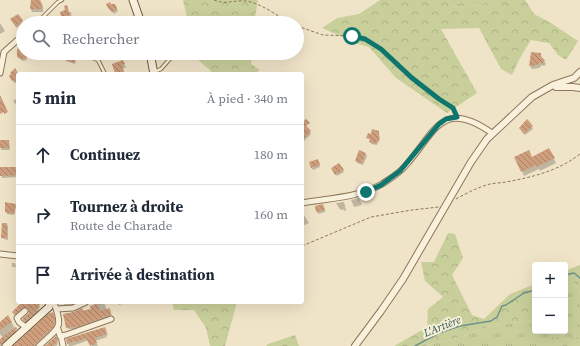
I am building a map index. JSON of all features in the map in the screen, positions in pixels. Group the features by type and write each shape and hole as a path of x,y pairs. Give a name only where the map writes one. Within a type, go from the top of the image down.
{"main road":[{"path":"133,0 139,16"},
{"path":"151,60 154,72"},
{"path":"6,346 27,328 51,304"}],"street":[{"path":"0,73 3,54 5,50 16,41"},
{"path":"355,346 403,279 471,162 492,133 526,103 553,85 571,79 580,72"},
{"path":"580,76 580,81"},
{"path":"545,90 562,86 580,88"},
{"path":"304,203 366,192 381,185 406,166 439,124 446,119 457,117 474,122 492,133"},
{"path":"0,254 16,256"},
{"path":"53,304 57,309 60,325 58,330 63,346"},
{"path":"57,309 73,308 82,304"},
{"path":"25,311 17,318 19,322 27,328"},
{"path":"61,336 111,319"},
{"path":"39,346 51,334 58,330"}],"lane":[{"path":"44,16 62,0"},
{"path":"98,60 104,72"},
{"path":"156,72 161,69 169,60"}],"path":[{"path":"214,0 227,3 244,1 255,3 278,16"},
{"path":"304,28 323,35 352,36 365,39 373,43 412,78 453,108 457,117"}],"green space":[{"path":"183,0 258,0 255,16 187,16"},
{"path":"380,0 451,0 448,7 493,5 493,0 525,0 534,14 551,23 578,41 566,60 558,55 549,43 531,40 512,75 501,69 479,28 441,29 477,93 447,113 396,78 369,47 358,44 322,28 337,18 359,14"},
{"path":"451,0 493,0 493,5 447,7"},
{"path":"198,60 251,60 251,64 260,70 257,72 211,71"},
{"path":"448,233 455,234 463,258 452,275 472,315 484,319 510,294 532,285 532,320 492,325 467,335 425,346 394,346 427,327 428,309 443,297 425,281 421,262 434,262"},
{"path":"580,265 580,293 573,280 568,281 568,270"},
{"path":"573,279 580,293 580,337 551,337 549,346 425,346 467,335 492,325 532,320 532,334 568,334 568,281"},
{"path":"172,304 236,304 225,346 210,346 206,328 194,310 174,310"},
{"path":"295,335 299,346 266,346 268,344"},
{"path":"550,337 580,337 580,346 549,346"}],"building":[{"path":"31,0 40,0 42,9 30,9"},
{"path":"110,2 111,4 115,4 117,8 112,12 106,4"},
{"path":"67,5 69,12 72,13 68,16 61,16 60,12 65,10 64,6"},
{"path":"18,14 20,16 16,16 16,27 10,19"},
{"path":"531,52 541,53 541,57 545,60 542,64 540,62 537,65 529,66"},
{"path":"66,60 75,60 74,63"},
{"path":"123,60 125,64 122,65 124,72 114,72 112,64"},
{"path":"15,68 17,72 16,72 15,82 14,80 12,81 9,76 11,74 10,73"},
{"path":"0,95 8,112 4,114 4,112 0,114"},
{"path":"306,119 310,123 306,126 311,131 304,138 304,120"},
{"path":"527,119 533,126 524,134 519,128"},
{"path":"372,129 379,131 379,141 377,141 376,144 369,142 370,139 366,138 368,133 371,134"},
{"path":"0,140 9,140 9,148 0,148"},
{"path":"549,148 555,158 537,167 536,165 521,172 514,157 529,150 532,157"},
{"path":"359,150 366,153 362,163 355,161"},
{"path":"318,159 320,165 311,168 309,162"},
{"path":"339,163 344,170 335,175 331,168"},
{"path":"0,167 16,167 16,175 0,176"},
{"path":"5,202 16,204 14,214 5,212"},
{"path":"323,204 325,210 316,212 315,206"},
{"path":"2,223 7,223 7,238 1,238"},
{"path":"20,304 40,304 36,312 25,322 22,319 29,313 28,308 23,308 15,315 12,312"},
{"path":"97,304 100,311 110,308 111,315 77,327 66,328 63,314 74,312 82,308 83,311 91,309 90,306"},
{"path":"53,312 55,319 54,326 36,343 35,346 13,346 48,314"},
{"path":"8,315 12,322 0,330 0,322"},
{"path":"16,327 17,329 0,345 0,339"},
{"path":"105,327 107,332 105,332 106,334 95,338 97,343 90,346 86,338 67,344 66,339"},
{"path":"56,336 58,341 53,346 45,346"}],"waterway":[{"name":"L'Artière","path":"568,274 574,273 580,278"},
{"name":"L'Artière","path":"415,346 439,333 460,326 491,321 497,317 502,306 524,293 532,291"}],"route":[{"path":"352,36 365,39 381,49 412,78 453,108 457,117 446,119 439,124 406,166 381,185 366,192"}]}
